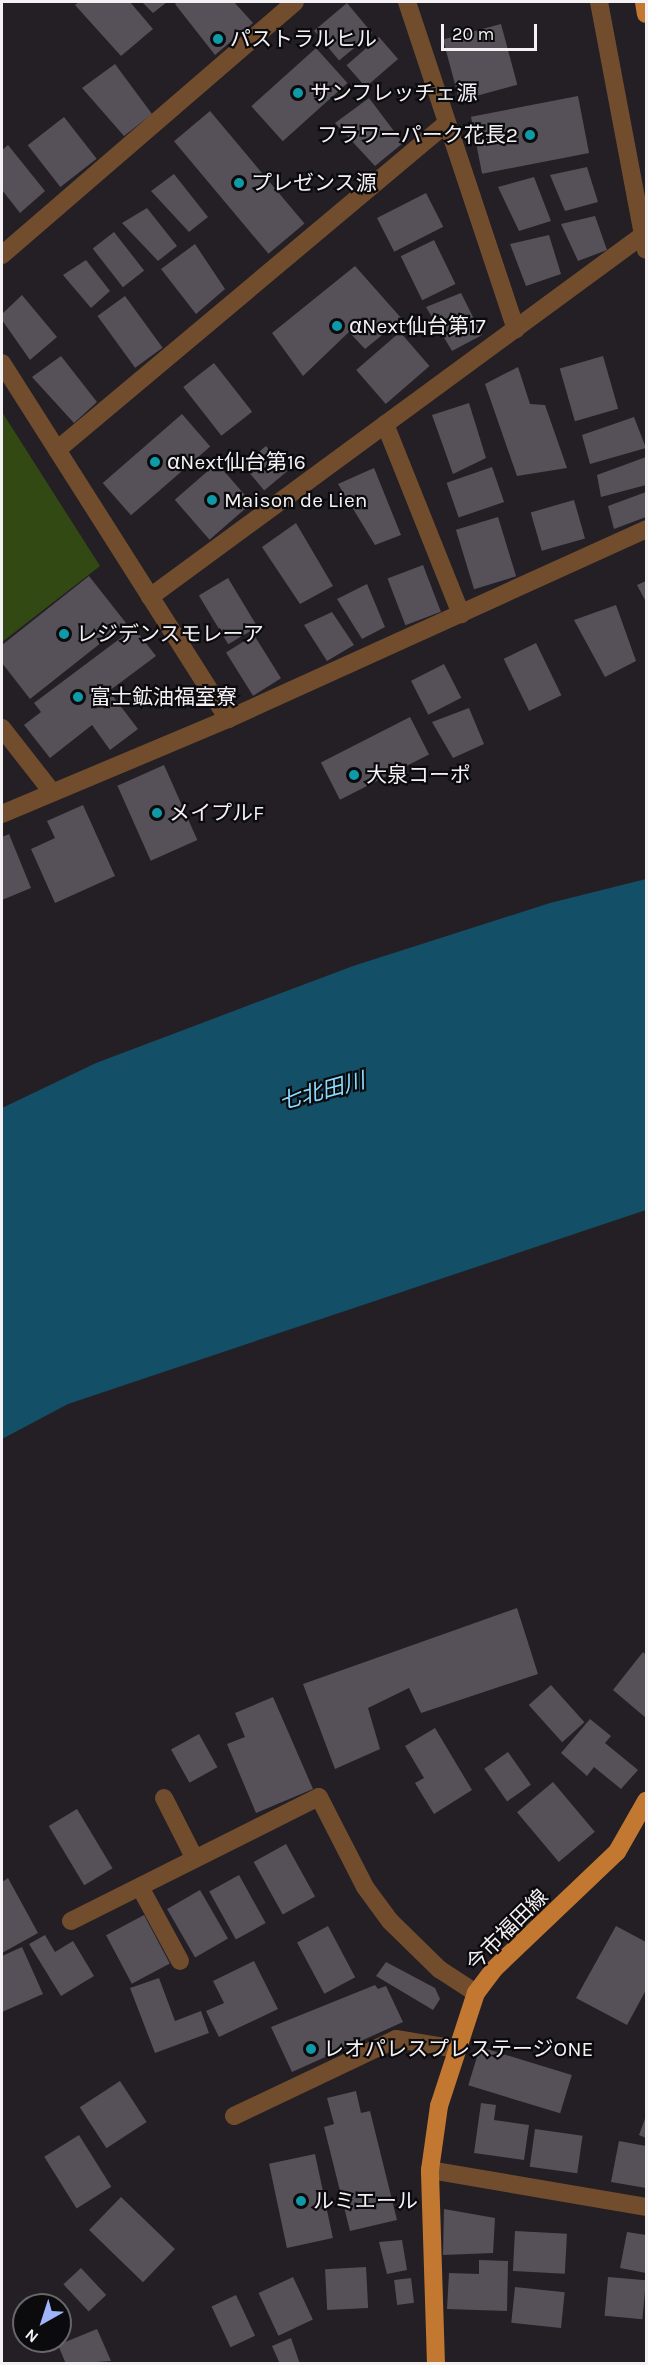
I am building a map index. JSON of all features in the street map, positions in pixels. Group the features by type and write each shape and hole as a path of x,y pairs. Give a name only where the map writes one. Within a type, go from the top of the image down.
{"main road":[{"path":"644,2 646,14"},
{"name":"今市福田線","path":"436,2364 430,2170 439,2106 476,1994 494,1969 617,1852 646,1801"}],"street":[{"path":"2,255 295,2"},
{"path":"407,2 516,328"},
{"path":"150,597 516,328 645,243 599,2"},
{"path":"57,450 447,123"},
{"path":"2,363 228,719"},
{"path":"385,424 461,614"},
{"path":"2,814 228,719 646,529"},
{"path":"2,728 52,792"},
{"path":"71,1922 319,1797 365,1887 390,1921 439,1969 476,1994"},
{"path":"164,1798 195,1859"},
{"path":"140,1887 180,1960"},
{"path":"234,2116 396,2039 458,2049"},
{"path":"430,2170 646,2207"}],"green space":[{"path":"2,412 100,566 2,642"}],"water":[{"name":"七北田川","path":"646,879 646,1210 68,1404 2,1439 2,1108 96,1063 353,966 550,903"}],"building":[{"path":"79,2 130,2 153,29 121,56 75,5"},
{"path":"142,2 167,2 153,13"},
{"name":"パストラルヒル","path":"178,2 234,2 253,23 215,55 175,4"},
{"path":"347,3 372,33 339,61 314,31"},
{"path":"501,24 517,85 459,100 443,40"},
{"path":"379,37 398,59 366,87 347,65"},
{"name":"サンフレッチェ源","path":"316,48 347,83 283,141 251,106"},
{"path":"115,64 152,114 124,136 82,88"},
{"name":"フラワーパーク花長2","path":"578,96 589,153 482,174 471,117"},
{"path":"369,98 403,143 375,166 335,123"},
{"name":"プレゼンス源","path":"210,111 304,224 268,254 174,141"},
{"path":"64,117 97,159 60,187 28,145"},
{"path":"8,145 45,191 20,213 2,190 2,150"},
{"path":"587,167 598,202 565,211 550,175"},
{"path":"174,174 208,217 189,232 151,191"},
{"path":"534,177 551,221 519,231 498,187"},
{"path":"426,193 443,227 394,252 377,218"},
{"path":"147,208 177,246 158,261 122,223"},
{"path":"595,216 607,250 578,261 561,224"},
{"path":"114,232 144,271 123,287 93,249"},
{"path":"549,235 561,274 526,286 510,244"},
{"path":"434,240 455,284 422,300 401,256"},
{"path":"195,244 225,289 196,314 161,269"},
{"path":"86,260 110,291 91,308 63,275"},
{"name":"αNext仙台第17","path":"355,266 402,319 365,349 349,332 303,376 272,333"},
{"path":"461,293 482,335 452,351 426,307"},
{"path":"22,295 57,337 30,360 2,320 2,314"},
{"path":"125,296 163,348 135,368 97,316"},
{"path":"400,332 430,366 386,404 356,370"},
{"path":"61,356 97,402 74,423 32,377"},
{"path":"603,356 618,409 575,421 560,368"},
{"path":"214,363 252,412 221,436 183,387"},
{"path":"518,367 530,404 545,405 567,468 517,476 485,384"},
{"path":"469,403 486,458 453,474 432,415"},
{"name":"αNext仙台第16","path":"182,414 210,446 131,515 103,483"},
{"path":"634,417 646,448 590,464 582,435"},
{"path":"266,446 287,471 264,491 243,465"},
{"path":"646,457 646,485 601,497 597,475"},
{"name":"Maison de Lien","path":"217,463 252,503 210,540 175,500"},
{"path":"492,467 504,502 459,518 447,483"},
{"path":"374,468 401,535 375,545 338,484"},
{"path":"646,492 646,517 614,529 608,506"},
{"path":"574,500 585,538 542,551 531,512"},
{"path":"498,517 516,576 474,589 456,530"},
{"path":"296,523 333,586 300,604 262,547"},
{"path":"423,565 441,612 405,625 388,579"},
{"name":"レジデンスモレーア","path":"89,576 126,623 30,699 2,663 2,645"},
{"path":"228,578 257,627 228,644 199,596"},
{"path":"646,581 646,602 637,585"},
{"path":"367,584 385,627 362,639 337,599"},
{"path":"616,605 636,661 605,677 574,620"},
{"path":"332,612 354,645 327,661 304,625"},
{"name":"富士鉱油福室寮","path":"134,628 156,656 109,691 138,729 110,750 92,725 50,758 24,725 41,712 34,703"},
{"path":"254,635 281,678 253,696 226,652"},
{"path":"536,643 561,695 529,711 504,659"},
{"path":"444,664 461,698 428,715 411,681"},
{"path":"469,708 484,744 453,758 432,722"},
{"name":"大泉コーポ","path":"410,717 429,754 340,800 321,762"},
{"name":"メイプルF","path":"164,765 197,840 151,861 117,786"},
{"path":"83,805 115,876 55,903 31,849 55,838 47,821"},
{"path":"9,834 31,888 2,900 2,837"},
{"path":"517,1608 538,1674 421,1713 409,1688 368,1708 380,1749 335,1769 303,1684"},
{"path":"643,1652 646,1655 646,1718 613,1690"},
{"path":"551,1685 584,1722 562,1742 529,1705"},
{"path":"273,1697 313,1789 256,1813 227,1744 245,1737 235,1713"},
{"path":"590,1719 611,1736 605,1743 638,1770 621,1789 594,1767 587,1776 561,1753"},
{"path":"435,1728 472,1790 434,1814 415,1783 424,1778 405,1746"},
{"path":"199,1734 217,1767 189,1783 171,1750"},
{"path":"508,1752 531,1785 507,1801 484,1769"},
{"path":"553,1782 595,1832 559,1862 517,1812"},
{"path":"77,1809 113,1868 84,1885 49,1826"},
{"path":"286,1844 315,1896 283,1914 254,1862"},
{"path":"239,1875 266,1923 236,1940 209,1891"},
{"path":"8,1878 38,1933 2,1953 2,1882"},
{"path":"200,1890 228,1938 195,1957 167,1909"},
{"path":"144,1915 170,1964 132,1984 106,1935"},
{"path":"328,1926 355,1977 324,1994 297,1942"},
{"path":"616,1926 646,1942 646,1990 627,2025 576,1998"},
{"path":"45,1935 55,1952 73,1941 94,1976 61,1996 29,1944"},
{"path":"22,1947 43,1994 2,2012 2,1956"},
{"path":"254,1961 278,2009 219,2037 206,2011 224,2003 213,1981"},
{"path":"386,1962 435,1988 440,1999 433,2010 376,1976"},
{"path":"159,1978 175,2021 201,2011 209,2033 155,2053 130,1988"},
{"name":"レオパレスプレステージONE","path":"375,1985 378,1989 386,1986 403,2022 292,2072 271,2027"},
{"path":"480,2047 572,2075 560,2113 468,2085"},
{"path":"120,2081 147,2122 106,2148 80,2107"},
{"path":"356,2091 361,2113 370,2111 397,2220 350,2231 324,2127 334,2124 327,2098"},
{"path":"481,2103 496,2105 494,2120 529,2125 524,2160 474,2153"},
{"path":"646,2116 646,2138 639,2135"},
{"path":"535,2129 583,2136 577,2173 530,2167"},
{"path":"79,2135 111,2187 77,2208 44,2157"},
{"path":"619,2141 646,2146 646,2188 611,2182"},
{"name":"ルミエール","path":"315,2154 333,2238 287,2248 269,2164"},
{"path":"121,2197 175,2249 143,2282 89,2230"},
{"path":"444,2209 495,2218 493,2253 443,2255"},
{"path":"515,2231 567,2234 565,2274 513,2271"},
{"path":"627,2232 646,2235 646,2273 620,2268"},
{"path":"402,2240 407,2270 387,2274 379,2242"},
{"path":"479,2260 508,2261 507,2311 447,2309 449,2273 479,2274"},
{"path":"366,2267 368,2308 327,2310 325,2269"},
{"path":"81,2268 106,2295 89,2311 63,2284"},
{"path":"293,2277 313,2320 278,2336 259,2293"},
{"path":"608,2277 646,2280 642,2319 605,2316"},
{"path":"411,2278 414,2303 397,2305 394,2280"},
{"path":"515,2287 565,2292 561,2328 511,2323"},
{"path":"236,2295 255,2336 231,2347 212,2306"},
{"path":"97,2329 111,2361 66,2364 61,2353 72,2353 72,2339"},
{"path":"291,2338 300,2364 280,2364 272,2346"}],"place":[{"name":"パストラルヒル","path":"218,39"},
{"name":"サンフレッチェ源","path":"298,93"},
{"name":"フラワーパーク花長2","path":"530,135"},
{"name":"プレゼンス源","path":"239,183"},
{"name":"αNext仙台第17","path":"337,326"},
{"name":"αNext仙台第16","path":"155,462"},
{"name":"Maison de Lien","path":"212,500"},
{"name":"レジデンスモレーア","path":"64,634"},
{"name":"富士鉱油福室寮","path":"78,697"},
{"name":"大泉コーポ","path":"354,775"},
{"name":"メイプルF","path":"157,813"},
{"name":"レオパレスプレステージONE","path":"311,2049"},
{"name":"ルミエール","path":"301,2201"}]}
